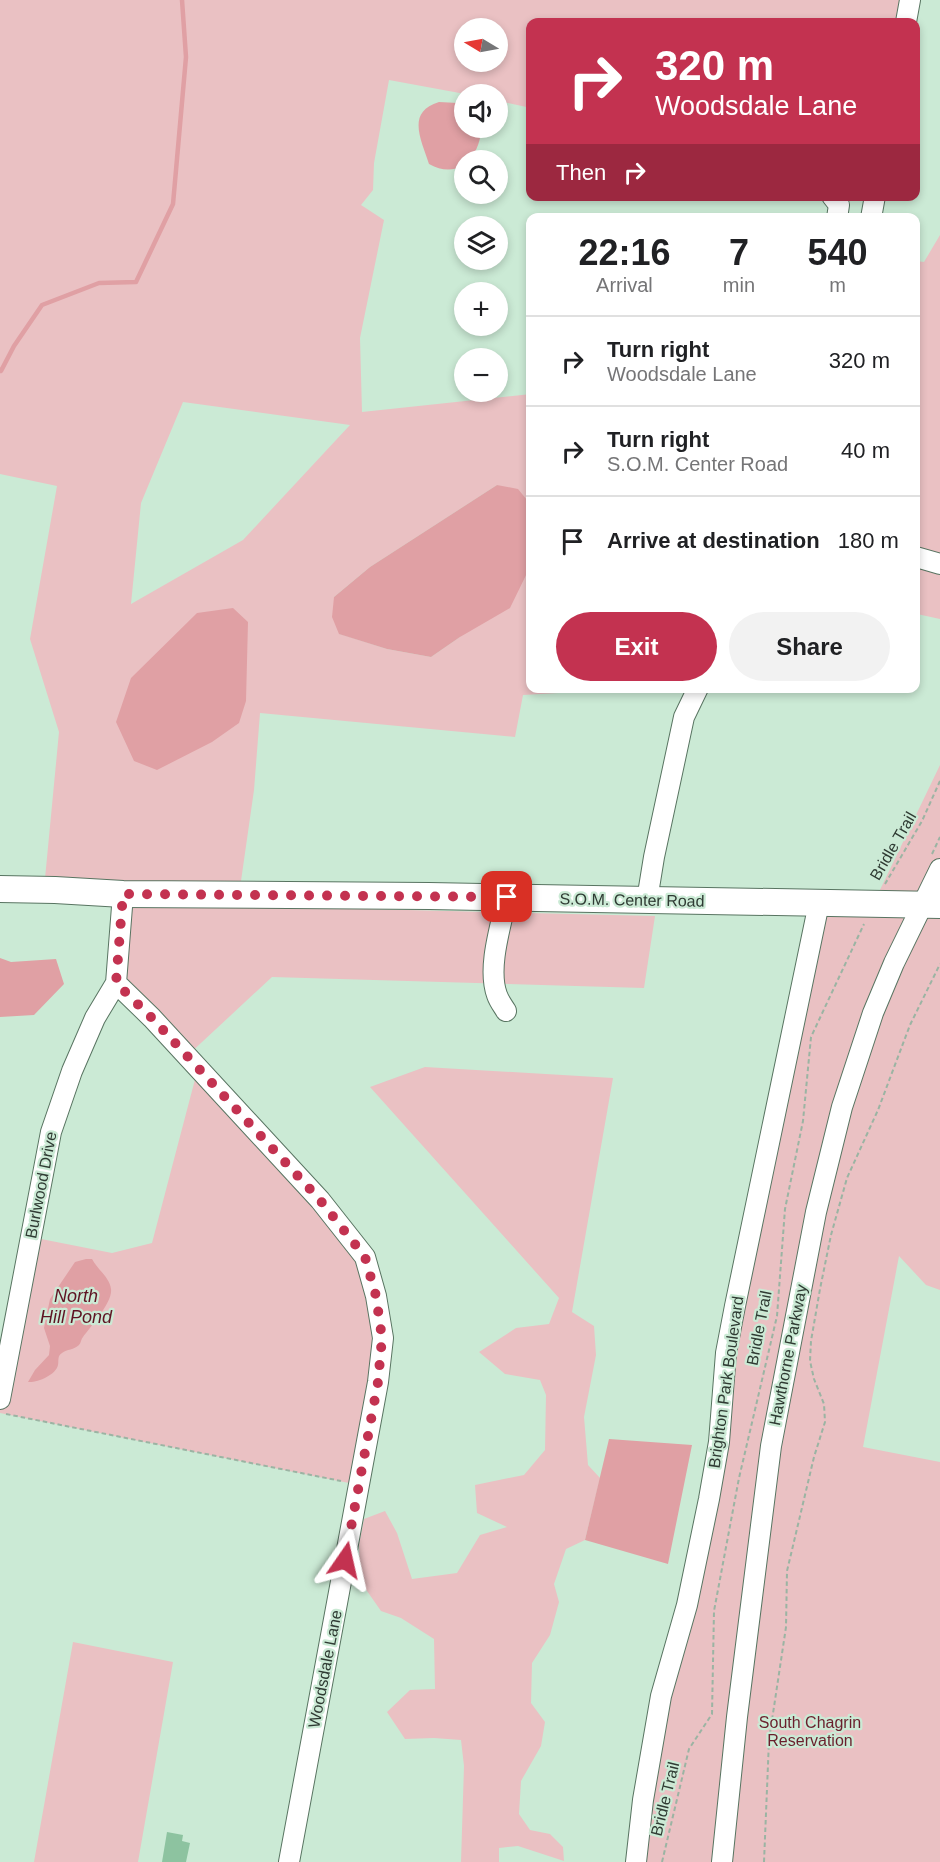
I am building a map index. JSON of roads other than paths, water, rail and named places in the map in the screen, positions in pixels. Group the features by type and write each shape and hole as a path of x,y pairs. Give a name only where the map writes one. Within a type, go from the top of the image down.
{"main road":[{"name":"S.O.M. Center Road","path":"0,889 123,894 507,897 931,905"}],"street":[{"path":"907,18 910,0"},
{"path":"920,558 940,564"},
{"path":"647,900 684,717 696,693"},
{"name":"Hawthorne Parkway","path":"722,1862 737,1717 771,1446 816,1212 842,1107 873,1013 894,963 931,905 940,868"},
{"path":"116,983 123,894"},
{"path":"506,1011 497,995 494,980 495,959 507,897"},
{"name":"Brighton Park Boulevard","path":"636,1862 653,1737 664,1687 687,1605 719,1442 726,1353 819,903"},
{"name":"Burlwood Drive","path":"0,1399 51,1132 72,1071 95,1018 116,983"},
{"name":"Woodsdale Lane","path":"116,983 152,1018 320,1200 365,1257 376,1296 382,1338 378,1382 289,1862"}],"water":[{"path":"439,102 454,103 454,138 480,138 476,150 454,150 454,169 447,170 429,164 420,136 419,119 422,112"},
{"path":"497,485 518,489 526,499 526,575 510,608 431,657 387,649 339,634 332,617 334,597 370,567"},
{"path":"233,608 248,622 246,701 239,723 212,742 157,770 134,761 116,722 131,678 197,613"},
{"path":"0,958 11,962 56,959 64,984 34,1015 0,1017"},
{"name":"North Hill Pond","path":"92,1259 108,1281 111,1294 108,1301 79,1345 60,1354 57,1369 41,1380 28,1382 35,1370 49,1355 50,1346 44,1328 50,1299 75,1262"},
{"path":"609,1439 692,1445 668,1564 585,1540"}],"waterway":[{"path":"0,370 42,305 99,283 136,282 173,204 186,57 182,0"}],"park label":[{"name":"South Chagrin Reservation","path":"810,1731"}]}
